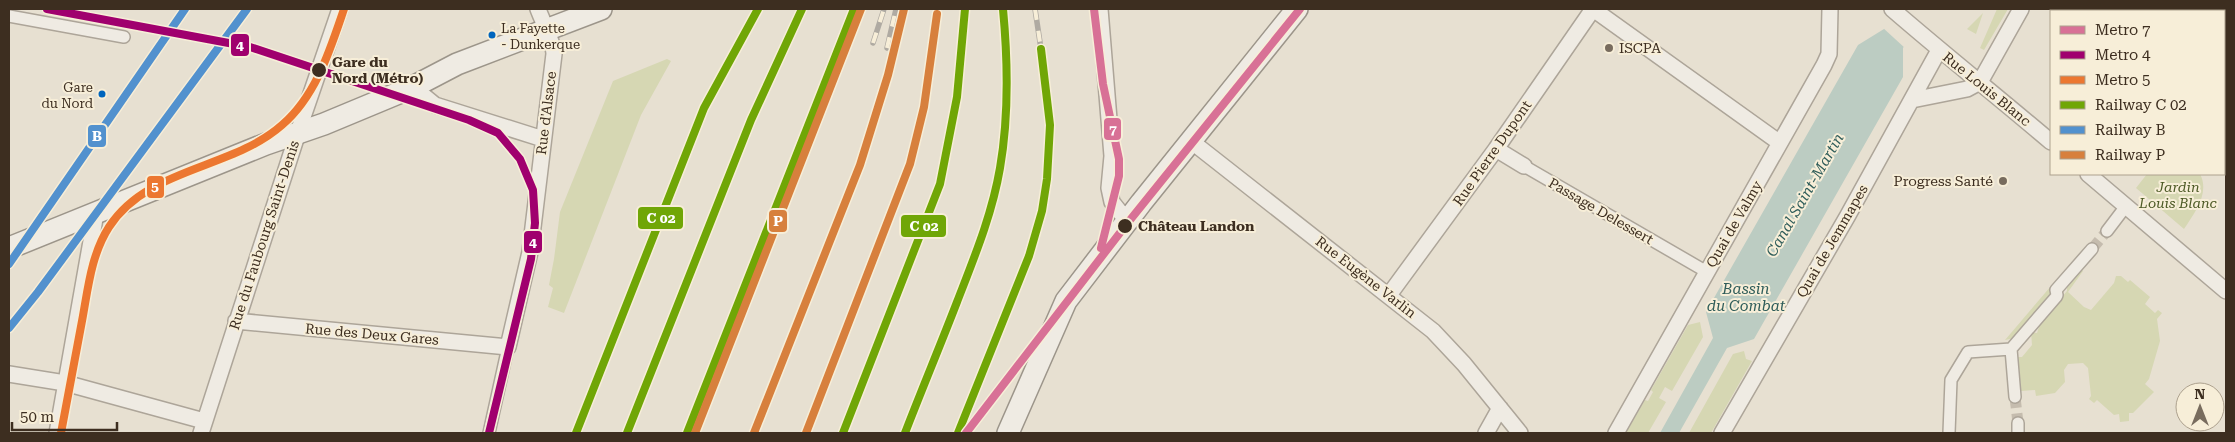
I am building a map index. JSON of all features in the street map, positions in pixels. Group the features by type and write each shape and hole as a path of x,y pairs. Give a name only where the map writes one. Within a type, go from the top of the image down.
{"main road":[{"path":"9,248 413,87 457,64 601,9"},
{"path":"1008,433 1066,301 1127,221 1296,9"}],"street":[{"name":"Rue du Faubourg Saint-Denis","path":"203,427 236,321 340,9"},
{"name":"Rue d'Alsace","path":"489,433 530,252 554,54 552,42 545,30 538,9"},
{"path":"1100,9 1112,156 1109,188 1112,202 1127,221"},
{"path":"1593,9 1780,143"},
{"name":"Rue Pierre Dupont","path":"1389,295 1496,149 1593,9"},
{"name":"Quai de Valmy","path":"1616,433 1829,54 1830,9"},
{"name":"Rue Louis Blanc","path":"1892,9 2050,141"},
{"path":"1912,100 1967,89 1980,82 2021,9"},
{"path":"9,16 124,37"},
{"name":"Quai de Jemmapes","path":"1722,433 1939,50"},
{"path":"413,87 435,105 543,139"},
{"name":"Rue Eugène Varlin","path":"1191,141 1433,331 1464,364 1520,433"},
{"name":"Passage Delessert","path":"1496,149 1707,272"},
{"path":"2089,175 2226,290"},
{"path":"2107,231 2126,206"},
{"path":"57,433 96,213"},
{"path":"1949,433 1951,380 1968,352 2011,349 2056,298 2058,295 2056,290 2092,249"},
{"name":"Rue des Deux Gares","path":"236,321 508,347"},
{"path":"2011,349 2015,397"},
{"path":"9,374 65,383 203,427"},
{"path":"1486,433 1500,408"}],"green space":[{"path":"1997,9 2008,9 1984,50 1980,48"},
{"path":"1983,13 1976,34 1967,29"},
{"path":"667,59 671,61 641,115 564,313 548,307 553,288 549,285 560,212 613,81"},
{"name":"Jardin Louis Blanc","path":"2146,175 2200,175 2203,181 2200,202 2184,229 2136,188"},
{"path":"2081,269 2083,271 2068,292 2084,307 2091,310 2114,283 2116,276 2121,276 2128,282 2130,280 2150,297 2145,304 2155,313 2158,310 2162,313 2157,319 2160,341 2149,379 2145,384 2154,392 2133,413 2129,413 2129,421 2120,422 2119,414 2114,415 2097,400 2094,403 2089,399 2091,396 2088,368 2083,363 2068,364 2064,370 2065,382 2055,393 2036,396 2035,390 2021,391 2018,357 2022,357 2032,345 2031,332 2037,333 2038,325 2067,291 2067,287"},
{"path":"2051,286 2053,294 2039,306 2039,310 2025,324 2015,338 2005,340"},
{"path":"1700,322 1703,337 1672,391 1665,387 1659,398 1666,402 1648,433 1626,433 1645,400 1648,401 1653,392 1651,390 1688,325"},
{"path":"1744,351 1746,359 1752,361 1711,433 1689,433 1733,354"}],"water":[{"name":"Bassin du Combat","path":"1894,9 1928,9 1903,48 1903,77 1754,339 1727,348 1679,433 1660,433 1713,338 1706,312 1858,45 1884,29"}],"pier":[{"path":"1891,9 1927,9 1929,11 1906,49 1882,27"}],"tunnel":[{"path":"2092,249 2107,231"},
{"path":"2015,397 2018,423"}],"railway":[{"path":"873,43 884,9"},
{"path":"887,48 896,9"},
{"path":"1035,9 1041,49"}],"metro line":[{"name":"4","path":"47,9 250,47 469,120 498,133 520,159 533,190 535,223 531,259 489,433"},
{"name":"5","path":"61,433 91,272 98,249 109,227 126,207 145,192 167,180 262,140 282,125 294,113 313,86 327,56 344,9"},
{"name":"7","path":"1094,9 1103,84 1119,159 1119,176 1101,248"},
{"name":"7","path":"966,433 1126,225 1300,9"}],"transit line":[{"path":"576,433 704,108 758,9"},
{"path":"627,433 751,120 802,9"},
{"path":"687,433 854,9"},
{"path":"843,433 940,184 957,97 965,9"},
{"path":"905,433 976,253 997,185 1003,148 1006,109 1007,69 1003,9"},
{"path":"958,433 1029,256 1042,211 1047,179 1050,125 1041,49"}],"rail line":[{"name":"B","path":"9,264 185,9"},
{"name":"B","path":"9,328 38,292 247,9"},
{"name":"P","path":"695,433 861,9"},
{"name":"P","path":"754,433 860,165 888,75 904,9"},
{"name":"P","path":"806,433 910,164 924,107 937,14"}],"place":[{"name":"La Fayette - Dunkerque","path":"492,35"},
{"name":"ISCPA","path":"1609,48"},
{"name":"Gare du Nord (Métro)","path":"319,70"},
{"name":"Gare du Nord","path":"102,94"},
{"name":"Progress Santé","path":"2003,181"},
{"name":"Château Landon","path":"1125,226"}],"water label":[{"name":"Canal Saint-Martin","path":"1805,195"}]}
